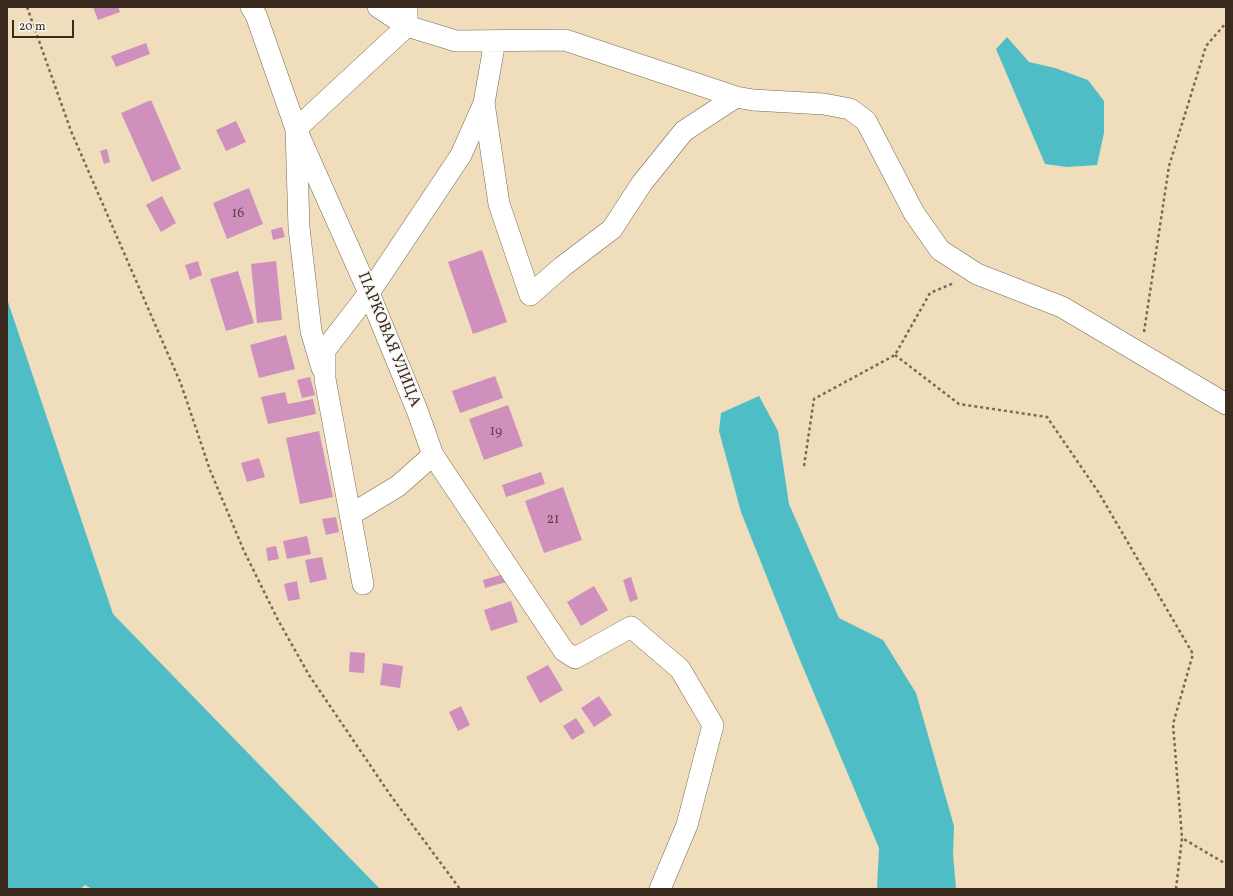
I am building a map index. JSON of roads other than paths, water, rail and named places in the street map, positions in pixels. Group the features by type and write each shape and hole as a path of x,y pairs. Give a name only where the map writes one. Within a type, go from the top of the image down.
{"street":[{"path":"378,7 407,17 456,41 565,40 736,97 753,100 824,104 850,109 866,121 914,213 940,250 977,274 1062,307 1226,404"},
{"name":"ПАРКОВАЯ УЛИЦА","path":"258,10 296,129 369,293 417,410 433,455 564,651 575,658 631,627 680,669 712,725 687,825 660,889"},
{"path":"363,584 325,379 311,331 299,228 296,129 407,17"},
{"path":"325,379 325,350 369,293 461,155 484,103 496,41"},
{"path":"484,103 499,204 530,295 562,267 612,229 642,183 684,131 736,97"},
{"path":"350,516 398,486 433,455"}],"water":[{"path":"1007,37 1029,62 1055,68 1088,80 1104,101 1104,133 1097,165 1067,167 1045,164 996,49"},
{"path":"7,299 113,614 380,889 92,889 85,885 80,889 7,889"},
{"path":"759,396 778,431 789,504 839,618 883,640 916,693 954,826 953,854 956,889 877,889 879,848 797,653 741,512 719,431 721,413"}]}
